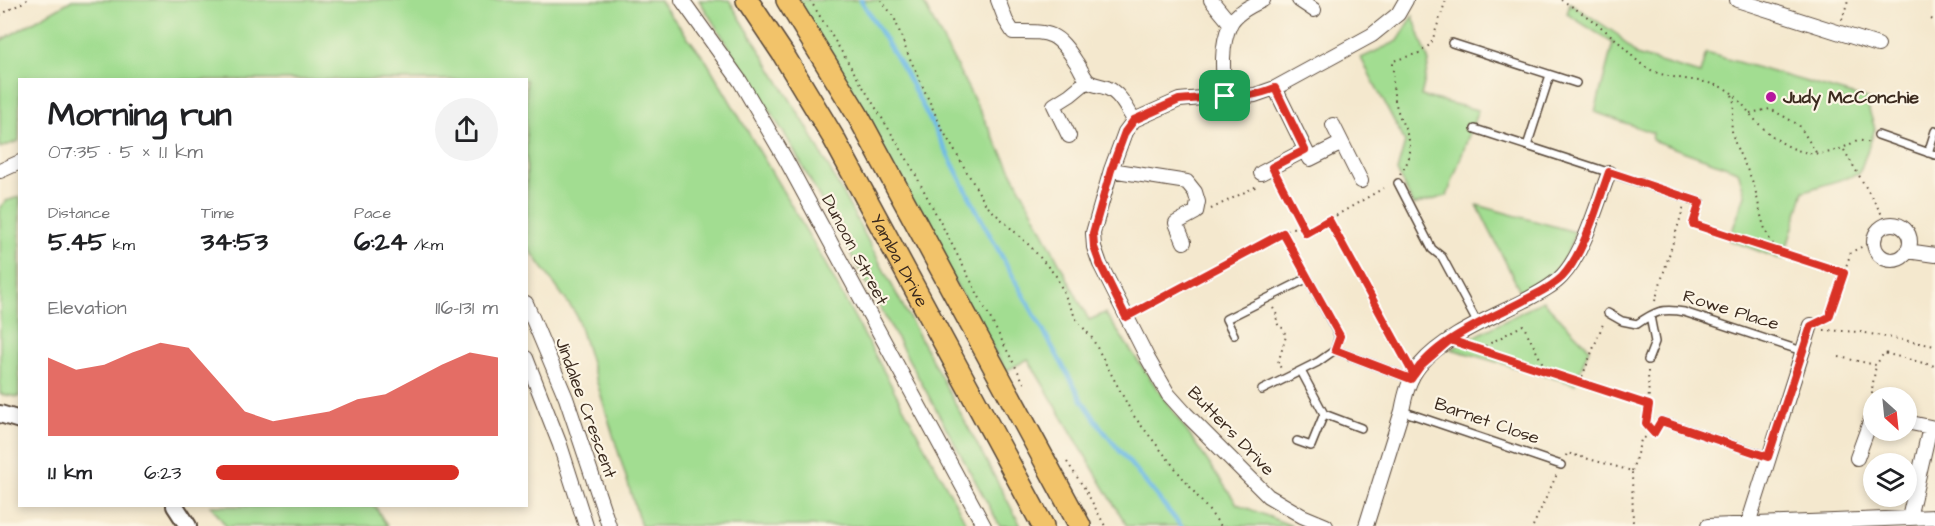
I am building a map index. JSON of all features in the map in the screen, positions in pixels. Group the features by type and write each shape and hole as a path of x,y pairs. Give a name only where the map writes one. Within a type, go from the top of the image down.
{"main road":[{"name":"Yamba Drive","path":"747,0 833,137 1043,526"},
{"name":"Yamba Drive","path":"786,0 837,78 863,124 1080,526"}],"street":[{"name":"Dunoon Street","path":"682,0 740,81 786,160 984,526"},
{"path":"998,0 1013,32 1049,33 1061,41 1087,81 1095,86 1108,88 1120,98 1134,120 1179,100 1239,97 1255,95 1275,88 1372,35 1398,14 1406,0"},
{"path":"1211,0 1230,23"},
{"path":"1225,96 1222,71 1225,39 1230,23 1249,6 1263,0"},
{"path":"1299,0 1314,10"},
{"path":"1737,0 1878,45"},
{"path":"1069,136 1054,105 1087,81"},
{"path":"1275,88 1310,159 1342,143"},
{"name":"Butters Drive","path":"1134,120 1125,132 1111,170 1093,233 1094,247 1100,264 1163,385 1186,414 1268,495 1302,516 1326,526"},
{"path":"1333,125 1361,181"},
{"path":"1267,170 1305,150"},
{"path":"0,171 18,163"},
{"path":"1111,170 1187,182 1195,192 1198,202 1196,212 1176,223 1184,242"},
{"path":"1366,526 1402,411 1405,393 1420,366 1450,340 1544,290 1565,273 1585,237 1609,172"},
{"path":"1888,225 1900,226 1908,234 1910,246 1898,259 1886,259 1877,252 1874,240 1878,230 1888,225"},
{"path":"1907,251 1935,255"},
{"name":"Jindalee Crescent","path":"528,308 566,398 609,526"},
{"path":"1748,525 1810,328"},
{"name":"Jindalee Crescent","path":"528,363 560,445 586,526"},
{"path":"0,414 18,419"},
{"path":"1909,518 1933,428 1917,424"},
{"path":"1857,458 1863,438"},
{"path":"176,507 188,526"},
{"path":"1708,526 1935,517"}],"lane":[{"path":"1452,43 1576,83"},
{"path":"1527,146 1550,75"},
{"path":"1475,129 1700,202"},
{"path":"1878,135 1931,154 1935,131"},
{"path":"1395,180 1432,249 1442,257 1478,324"},
{"path":"1234,335 1226,319 1308,278 1340,336 1335,350 1318,362 1262,390"},
{"name":"Rowe Place","path":"1608,313 1622,321 1637,324 1667,309 1684,312 1802,351"},
{"path":"1648,360 1655,342 1650,316"},
{"path":"1335,350 1413,377"},
{"path":"1301,371 1324,414 1361,428"},
{"name":"Barnet Close","path":"1402,411 1561,465"},
{"path":"1297,441 1311,446 1324,414"},
{"path":"1661,421 1768,457"}],"path":[{"path":"0,15 27,0"},
{"path":"810,0 910,164 1025,384"},
{"path":"881,0 894,17 907,52 942,129 986,205 1031,246 1056,276 1076,320 1092,338 1133,415 1221,526"},
{"path":"1267,170 1306,233 1395,180 1405,166 1410,145 1394,96 1393,61 1419,53 1431,44 1446,0"},
{"path":"1561,0 1612,36 1648,69 1668,77 1717,85 1731,93 1760,125 1797,151 1816,154 1830,153 1843,149 1857,140"},
{"path":"1839,33 1848,0"},
{"path":"1931,19 1935,21"},
{"path":"1731,93 1734,100 1731,119 1732,133 1754,184 1761,218 1773,245 1779,251"},
{"path":"1749,113 1770,109 1799,125 1816,154"},
{"path":"1843,149 1888,225"},
{"path":"1198,202 1210,210 1262,184 1267,170"},
{"path":"1658,312 1653,308 1686,198"},
{"path":"1700,202 1693,224 1844,273"},
{"path":"1329,220 1413,377"},
{"path":"1126,317 1300,224"},
{"path":"1283,233 1308,278"},
{"path":"1810,328 1829,317 1851,252 1874,240"},
{"path":"1268,298 1278,317 1276,320 1286,336 1278,363 1286,378"},
{"path":"1580,382 1608,313"},
{"path":"1479,349 1523,325 1547,372"},
{"path":"1810,328 1860,332 1935,345"},
{"path":"1450,340 1649,405"},
{"path":"1872,387 1876,364 1884,353 1935,366"},
{"path":"1839,357 1876,364"},
{"path":"1648,360 1649,405 1646,424 1654,433"},
{"path":"1633,526 1632,471 1641,440 1654,433 1661,421"},
{"path":"1533,526 1567,453 1632,471"},
{"path":"1065,459 1105,526"}],"green space":[{"path":"72,0 659,0 707,62 821,256 968,526 641,526 576,314 528,247 528,78 18,78 18,141 0,148 0,41"},
{"path":"699,0 729,0 807,127 1021,526 1000,526 787,138"},
{"path":"792,0 922,0 1089,320 1105,313 1237,504 1292,526 1127,526 1028,359 1006,371"},
{"path":"1570,3 1618,35 1636,55 1700,74 1706,53 1870,100 1869,110 1875,129 1859,174 1804,191 1783,260 1729,240 1745,195 1738,171 1652,140 1653,133 1595,112 1613,43 1567,14"},
{"path":"1413,16 1429,62 1421,96 1478,110 1447,196 1413,205 1397,171 1405,142 1361,58 1398,41"},
{"path":"18,198 18,397 0,394 0,207 6,201"},
{"path":"1477,205 1575,232 1566,256 1549,279 1521,293"},
{"path":"1543,301 1589,348 1575,384 1451,349"},
{"path":"212,507 376,507 387,526 226,526"}],"waterway":[{"path":"861,0 905,72 986,228 1082,400 1102,429 1181,526"}],"place":[{"name":"Judy McConchie","path":"1771,97"}],"route":[{"path":"1225,96 1179,100 1134,120 1125,132 1111,170 1093,233 1094,247 1100,264 1126,317 1283,233 1340,336 1335,350 1411,379 1420,366 1450,340 1649,405 1646,424 1654,433 1661,421 1768,457 1811,326 1829,317 1844,273 1693,224 1700,202 1609,172 1585,237 1570,267 1561,278 1544,290 1450,340 1432,354 1420,366 1414,375 1329,220 1306,233 1272,167 1305,150 1275,88 1255,95 1225,96"}]}
